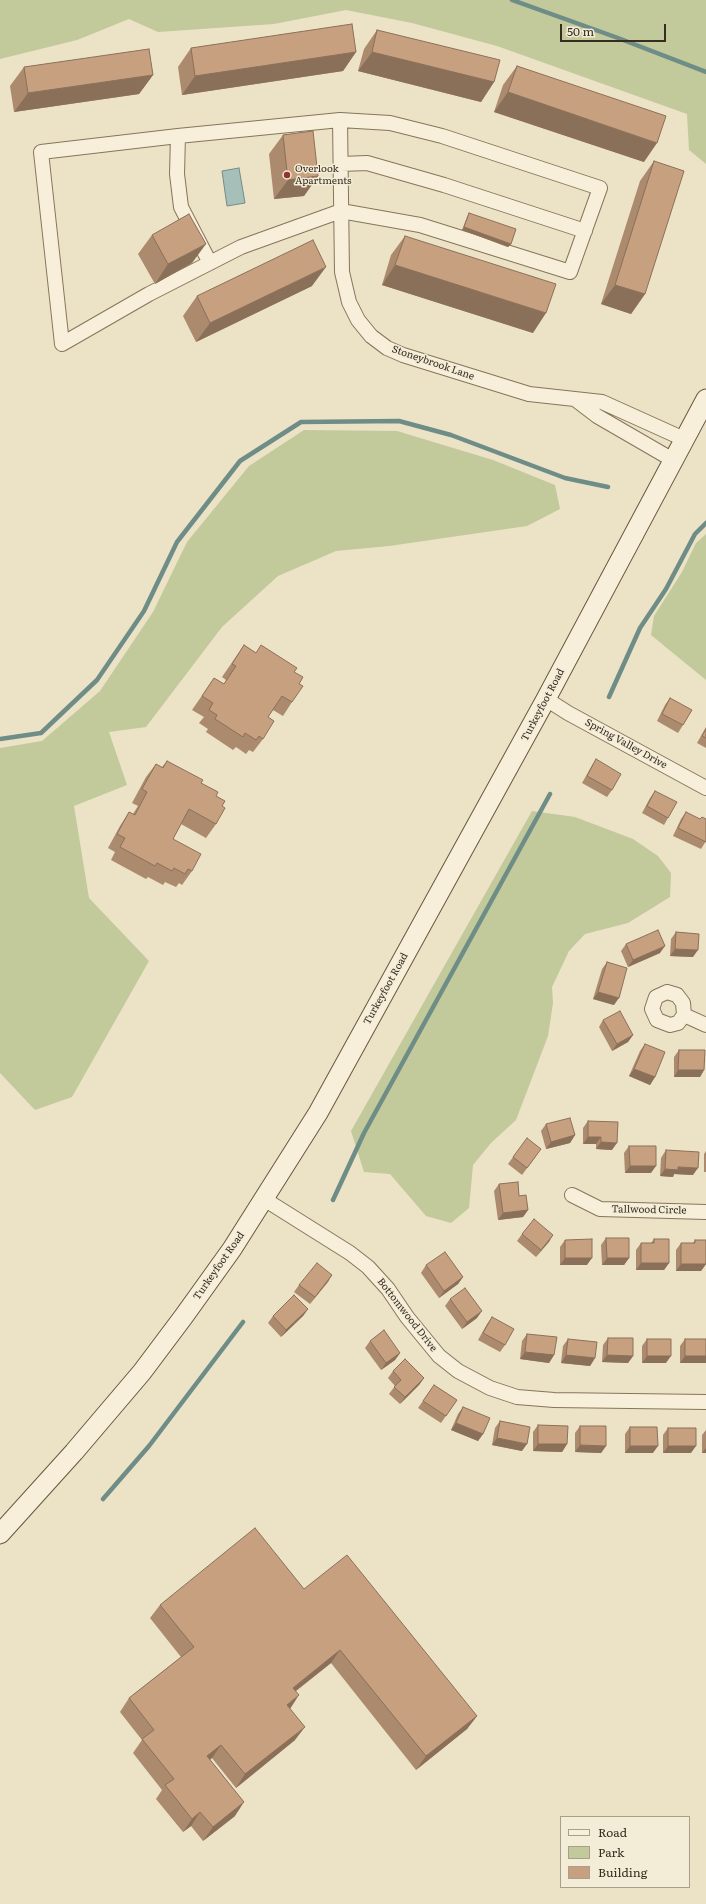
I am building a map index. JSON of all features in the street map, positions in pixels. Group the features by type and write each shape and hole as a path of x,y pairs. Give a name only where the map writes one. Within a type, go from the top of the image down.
{"main road":[{"name":"Turkeyfoot Road","path":"0,1534 74,1452 142,1372 212,1277 264,1199 318,1113 546,699 706,399"}],"street":[{"path":"340,120 390,123 442,136 600,188 570,272 420,225 341,211 241,247 149,294 62,344 41,152 178,136 340,120"},
{"name":"Stoneybrook Lane","path":"340,120 342,272 344,286 349,302 358,320 371,336 387,348 403,355 529,394 602,402 684,439"},
{"path":"178,136 177,174 181,207 210,263"},
{"path":"341,164 367,163 444,185 585,231"},
{"path":"576,400 597,416 673,460"},
{"name":"Spring Valley Drive","path":"546,699 568,713 706,788"},
{"path":"684,1015 706,1025"},
{"name":"Tallwood Circle","path":"572,1195 600,1209 706,1212"},
{"name":"Bottomwood Drive","path":"264,1199 350,1253 368,1267 388,1289 407,1317 439,1356 458,1371 490,1388 517,1397 554,1400 706,1402"}],"green space":[{"path":"0,0 706,0 706,164 689,150 687,114 497,46 412,23 346,10 274,24 158,32 129,19 77,40 0,59"},
{"path":"304,430 397,431 493,460 555,485 560,509 527,526 389,546 336,551 278,576 222,627 146,727 109,732 127,785 74,806 89,898 149,961 72,1097 35,1110 0,1073 0,748 42,741 100,691 153,612 187,542 249,466"},
{"path":"706,534 706,680 651,635 654,616 682,572 696,543"},
{"path":"532,811 575,817 633,839 658,856 671,873 670,897 628,923 585,934 569,951 552,987 553,1003 548,1036 516,1120 491,1143 473,1165 469,1208 451,1223 426,1216 390,1174 364,1172 351,1131"}],"water":[{"path":"239,168 245,203 227,206 222,171"}],"building":[{"path":"352,24 356,52 195,76 191,48"},
{"path":"377,30 500,60 494,82 372,52"},
{"path":"149,49 153,75 28,93 24,67"},
{"path":"517,66 666,116 657,143 508,92"},
{"path":"313,131 318,176 288,180 283,135"},
{"path":"654,161 684,171 645,294 615,285"},
{"path":"469,213 516,229 511,244 464,227"},
{"path":"189,214 206,244 168,264 152,235"},
{"path":"405,236 556,284 546,313 395,265"},
{"path":"313,240 326,267 210,323 197,296"},
{"path":"244,645 256,653 261,645 297,668 294,672 303,677 299,684 303,686 292,702 282,696 268,717 274,721 263,739 259,736 256,740 245,733 243,737 215,719 217,715 209,710 213,703 202,696 214,678 224,684 236,666 232,664"},
{"path":"670,698 692,710 683,725 662,714"},
{"path":"706,729 706,738 702,736"},
{"path":"596,759 621,774 612,790 587,776"},
{"path":"167,761 203,780 201,783 218,792 216,796 225,801 222,806 225,808 216,824 189,809 173,839 201,854 192,871 188,869 185,874 174,868 172,871 157,863 155,866 120,847 125,838 117,834 129,812 135,815 147,792 142,789 156,764 163,768"},
{"path":"655,791 677,802 668,818 647,806"},
{"path":"686,812 700,819 702,817 706,819 706,842 678,828"},
{"path":"658,930 665,946 633,960 626,944"},
{"path":"676,932 699,934 698,950 675,949"},
{"path":"607,962 627,968 619,998 598,992"},
{"path":"620,1011 633,1035 617,1044 603,1020"},
{"path":"645,1044 665,1052 655,1077 634,1069"},
{"path":"679,1050 705,1050 704,1070 678,1070"},
{"path":"570,1118 575,1135 551,1142 546,1124"},
{"path":"588,1121 618,1122 617,1143 601,1142 601,1137 588,1137"},
{"path":"527,1138 541,1149 527,1168 513,1157"},
{"path":"629,1146 656,1146 656,1166 630,1166"},
{"path":"666,1150 699,1152 698,1168 678,1167 678,1170 665,1169"},
{"path":"518,1182 519,1196 526,1195 528,1210 503,1213 499,1184"},
{"path":"534,1219 553,1235 541,1250 522,1234"},
{"path":"606,1238 629,1238 629,1258 607,1258"},
{"path":"592,1239 592,1258 565,1258 565,1240"},
{"path":"654,1239 669,1239 669,1263 641,1263 641,1243 654,1243"},
{"path":"695,1240 706,1240 706,1264 681,1264 681,1243 695,1243"},
{"path":"445,1252 463,1277 444,1291 426,1265"},
{"path":"317,1263 332,1275 315,1297 299,1285"},
{"path":"465,1288 482,1311 467,1322 450,1299"},
{"path":"294,1295 308,1309 286,1330 273,1316"},
{"path":"492,1317 514,1329 505,1345 483,1333"},
{"path":"384,1330 400,1353 386,1363 370,1341"},
{"path":"527,1334 557,1337 554,1355 525,1352"},
{"path":"608,1338 633,1338 633,1356 607,1355"},
{"path":"568,1339 597,1342 595,1358 566,1355"},
{"path":"647,1339 671,1339 671,1356 647,1356"},
{"path":"685,1339 706,1339 706,1356 685,1356"},
{"path":"405,1359 424,1378 405,1397 394,1387 401,1380 393,1371"},
{"path":"434,1385 457,1400 446,1416 423,1401"},
{"path":"463,1407 490,1418 483,1434 456,1423"},
{"path":"500,1421 530,1427 527,1444 497,1438"},
{"path":"538,1425 568,1426 567,1444 538,1444"},
{"path":"580,1426 606,1426 606,1446 580,1445"},
{"path":"630,1427 657,1427 658,1446 630,1446"},
{"path":"668,1428 696,1428 696,1446 668,1446"},
{"path":"255,1528 304,1589 347,1555 477,1716 426,1756 340,1650 293,1688 299,1695 287,1705 305,1727 245,1774 221,1745 207,1756 244,1802 213,1827 200,1812 192,1819 165,1785 174,1779 142,1739 154,1730 129,1698 194,1647 160,1605"}],"waterway":[{"path":"512,0 618,38 706,72"},
{"path":"0,739 41,733 97,680 144,611 177,542 240,461 301,422 399,421 451,435 565,478 608,487"},
{"path":"609,697 640,628 666,589 695,534 706,523"},
{"path":"333,1200 364,1133 550,794"},
{"path":"103,1499 149,1446 243,1322"}],"place":[{"name":"Overlook Apartments","path":"287,175"}]}
